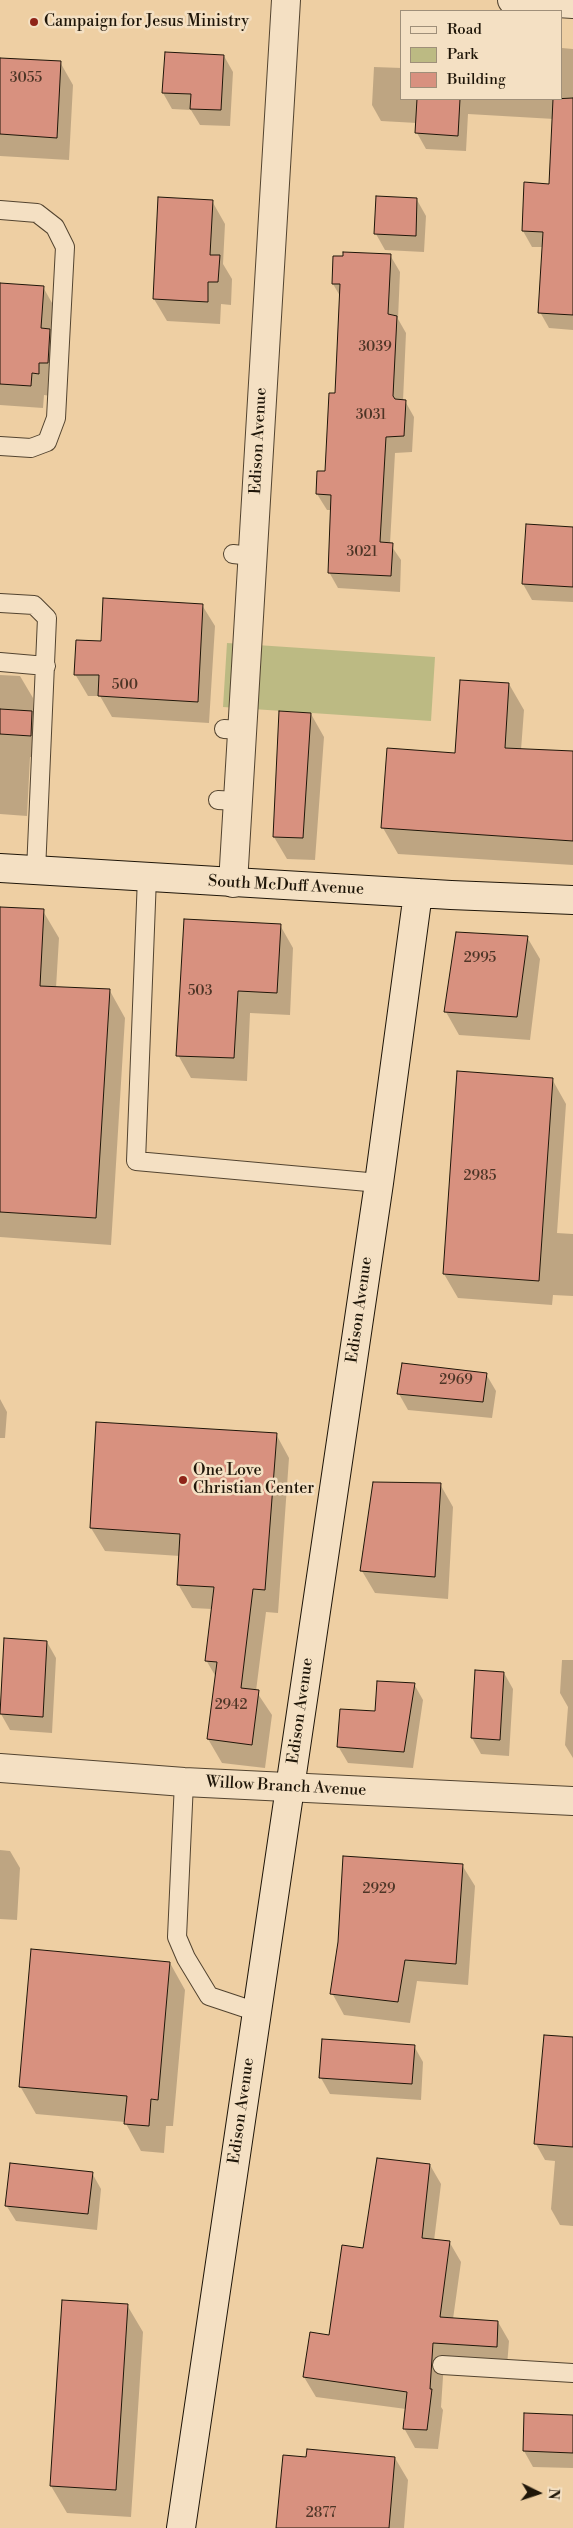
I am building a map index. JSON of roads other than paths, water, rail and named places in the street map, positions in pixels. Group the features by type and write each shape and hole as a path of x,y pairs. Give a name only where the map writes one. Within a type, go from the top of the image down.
{"main road":[{"name":"Edison Avenue","path":"233,883 228,800 243,555 286,0"},
{"path":"512,0 573,4"},
{"name":"South McDuff Avenue","path":"0,868 233,883 573,900"},
{"name":"Edison Avenue","path":"181,2528 378,1183 418,893"},
{"name":"Willow Branch Avenue","path":"0,1768 184,1782 573,1801"}],"lane":[{"path":"0,210 37,213 55,227 65,248 56,418 47,442 31,448 0,446"},
{"path":"0,603 34,605 47,618 36,871"},
{"path":"0,662 46,666"},
{"path":"147,878 136,1161 378,1183"},
{"path":"184,1782 177,1937 186,1958 209,1996 256,2012"},
{"path":"442,2365 573,2373"}],"place":[{"name":"Campaign for Jesus Ministry","path":"34,22"},
{"name":"One Love Christian Center","path":"183,1480"}]}
